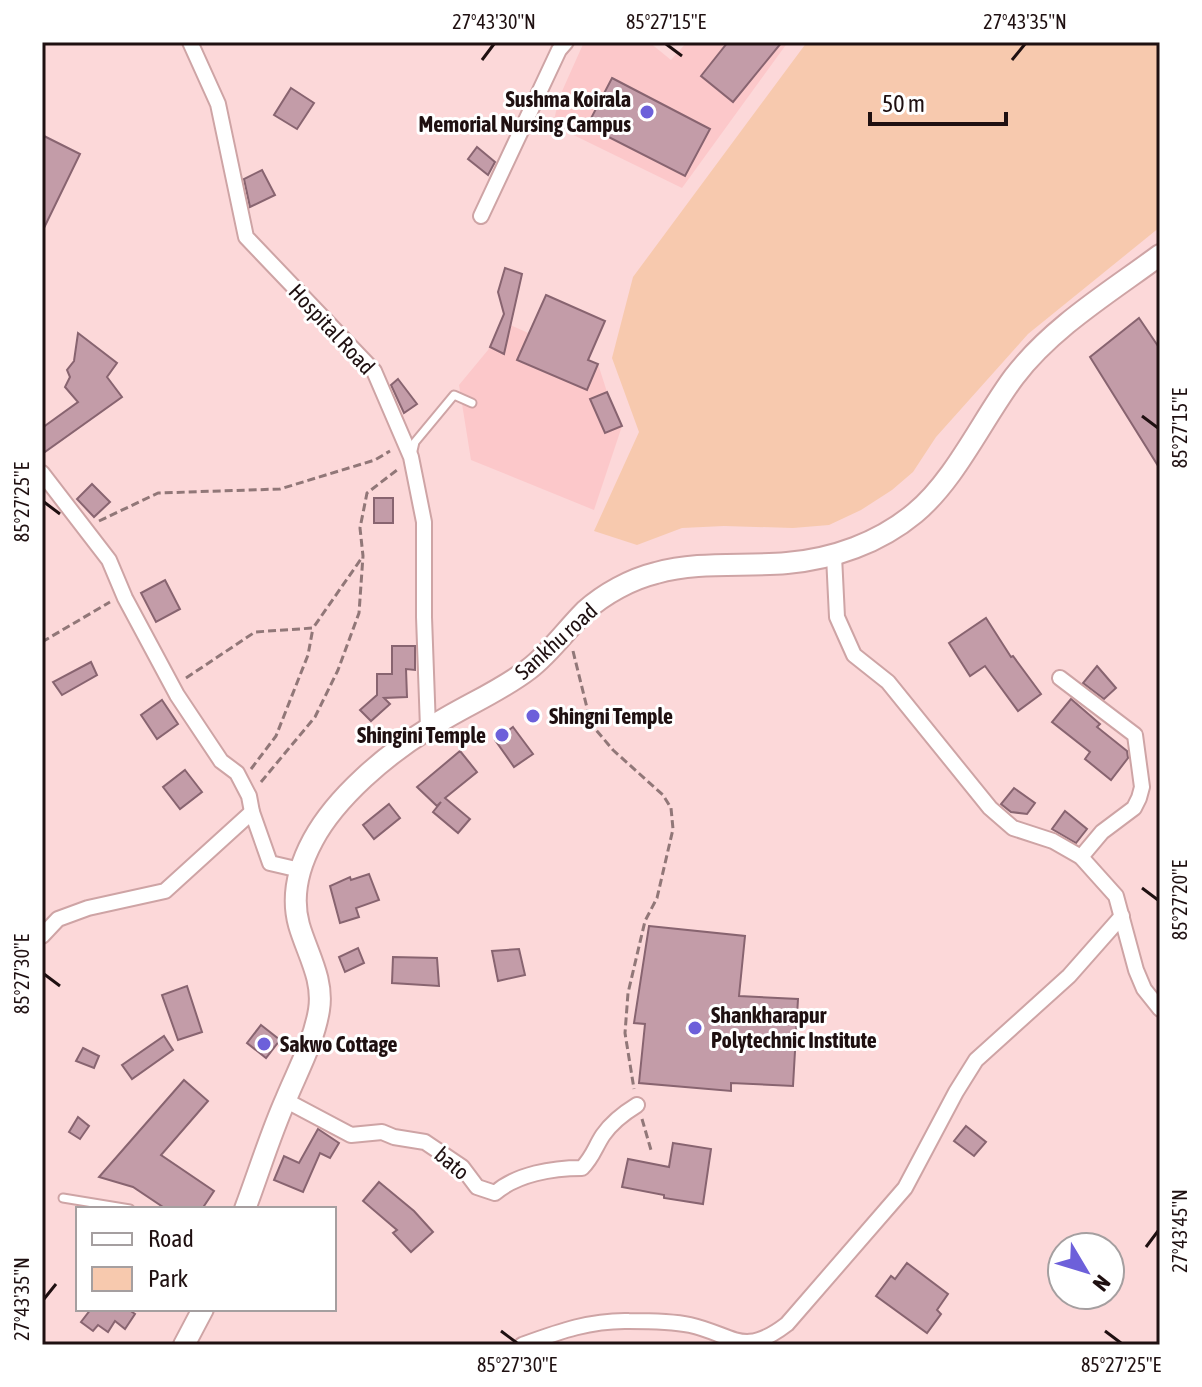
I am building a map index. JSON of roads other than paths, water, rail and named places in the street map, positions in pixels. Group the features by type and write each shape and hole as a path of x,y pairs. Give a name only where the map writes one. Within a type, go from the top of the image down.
{"main road":[{"name":"Sankhu road","path":"246,1207 308,1047 320,1005 318,982 299,925 295,901 300,870 313,839 355,787 428,728 506,686 533,666 588,609 627,583 686,566 787,563 834,556 874,539 915,513 948,478 1017,374 1063,327 1160,255"},
{"path":"184,1345 202,1311"}],"street":[{"name":"Hospital Road","path":"190,42 218,104 246,237 374,371 411,457 424,522 428,728"},
{"path":"481,216 559,50 566,42"},
{"path":"42,473 109,560 125,598 177,695 221,761 237,773 249,796 270,863 300,870"},
{"path":"834,556 837,617 854,655 888,682 990,808 1013,828 1053,841 1081,857 1116,896 1136,970 1144,989 1160,1009"},
{"path":"1060,678 1135,735 1142,787 1134,808 1102,832 1081,857"},
{"path":"42,936 58,919 88,908 165,891 252,812"},
{"path":"522,1345 594,1322 691,1325 738,1342 750,1342 774,1333 787,1324 905,1188 976,1060 1069,976 1122,916"},
{"name":"bato","path":"285,1100 351,1135 382,1132 425,1142 462,1167 477,1187 495,1193 509,1181 562,1168 582,1168 593,1157 602,1136 621,1115 637,1105"}],"lane":[{"path":"411,457 415,442 454,395 472,403"},
{"path":"63,1198 118,1207"}],"place":[{"name":"Sushma Koirala Memorial Nursing Campus","path":"647,112"},
{"name":"Shingni Temple","path":"533,716"},
{"name":"Shingini Temple","path":"502,735"},
{"name":"Shankharapur Polytechnic Institute","path":"695,1028"},
{"name":"Sakwo Cottage","path":"264,1044"}]}
